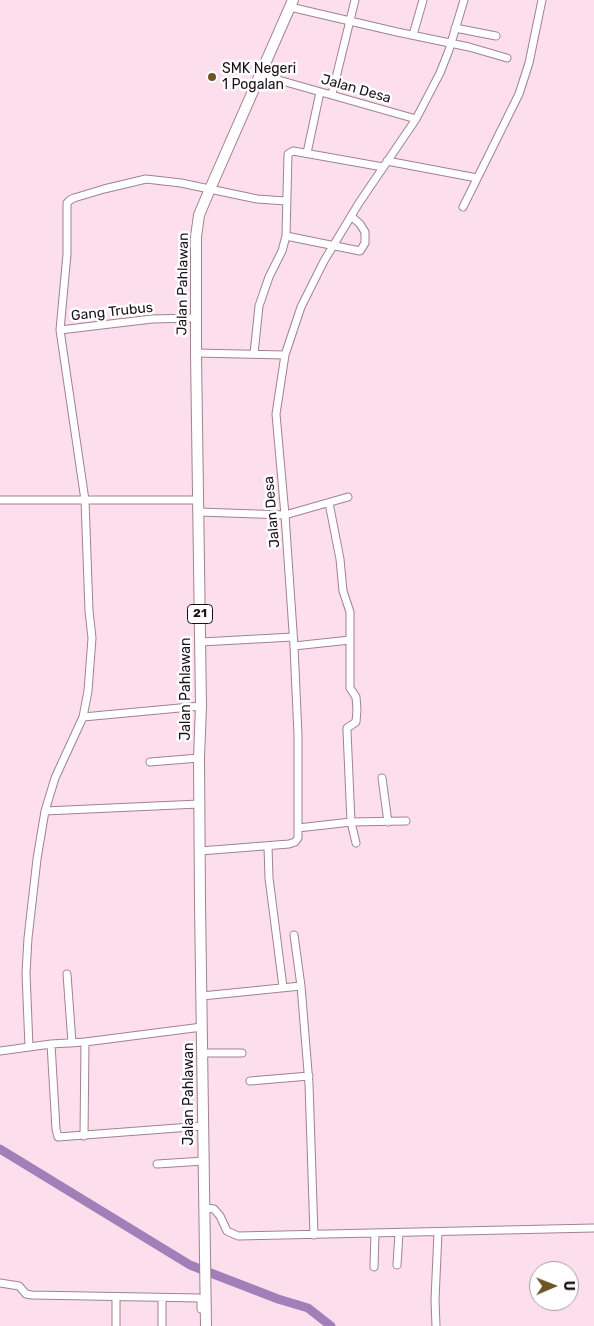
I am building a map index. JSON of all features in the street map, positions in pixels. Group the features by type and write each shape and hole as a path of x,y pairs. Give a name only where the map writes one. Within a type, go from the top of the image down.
{"highway":[{"name":"Jalan Pahlawan","path":"206,1324 199,804 201,642 196,236 200,215 210,189 292,3"}],"street":[{"path":"332,94 355,0"},
{"path":"413,35 423,0"},
{"name":"Jalan Desa","path":"298,828 298,735 294,646 276,414 285,355 310,286 351,216 416,119 440,73 454,44 455,28 464,0"},
{"path":"463,207 519,94 529,63 542,0"},
{"path":"292,3 350,21 507,58"},
{"path":"455,28 496,36"},
{"name":"Jalan Desa","path":"261,75 416,119"},
{"path":"307,153 320,92"},
{"path":"254,354 259,306 269,277 282,251 286,236 288,154 293,151 477,178"},
{"path":"30,1047 26,973 37,859 45,811 56,778 83,717 88,692 92,638 89,611 85,500 60,330 67,254 67,206 70,200 104,189 146,180 210,189 257,199 286,201"},
{"path":"286,236 358,251 365,243 365,232 351,216"},
{"name":"Gang Trubus","path":"60,330 152,319 196,318"},
{"path":"196,353 285,355"},
{"path":"199,512 285,516 348,497"},
{"path":"0,500 199,500"},
{"path":"329,503 340,559 343,591 349,608 350,688 356,697 357,710 356,722 347,730 352,822 356,843"},
{"path":"201,642 293,636"},
{"path":"294,646 350,640"},
{"path":"83,717 201,706"},
{"path":"150,762 199,758"},
{"path":"382,778 388,822"},
{"path":"45,811 199,804"},
{"path":"200,851 295,842 298,838 298,828 352,822 406,821"},
{"path":"268,846 269,878 283,987"},
{"path":"294,935 309,1076 314,1235"},
{"path":"67,974 72,1043"},
{"path":"202,996 300,986"},
{"path":"0,1051 202,1027"},
{"path":"84,1136 85,1042"},
{"path":"51,1044 57,1134 60,1138 204,1126"},
{"path":"203,1053 242,1053"},
{"path":"250,1081 309,1076"},
{"path":"157,1164 204,1161"},
{"path":"205,1208 212,1208 217,1211 227,1231 233,1236 594,1228"},
{"path":"436,1326 435,1300 438,1232"},
{"path":"374,1267 375,1233"},
{"path":"397,1265 399,1233"},
{"path":"0,1283 19,1286 26,1294 32,1296 199,1298 201,1301 201,1322 206,1324"},
{"path":"116,1298 116,1326"},
{"path":"162,1299 162,1326"}],"waterway":[{"path":"0,1149 190,1265 278,1299 308,1308 331,1326"}],"place":[{"name":"SMK Negeri 1 Pogalan","path":"212,77"}]}
